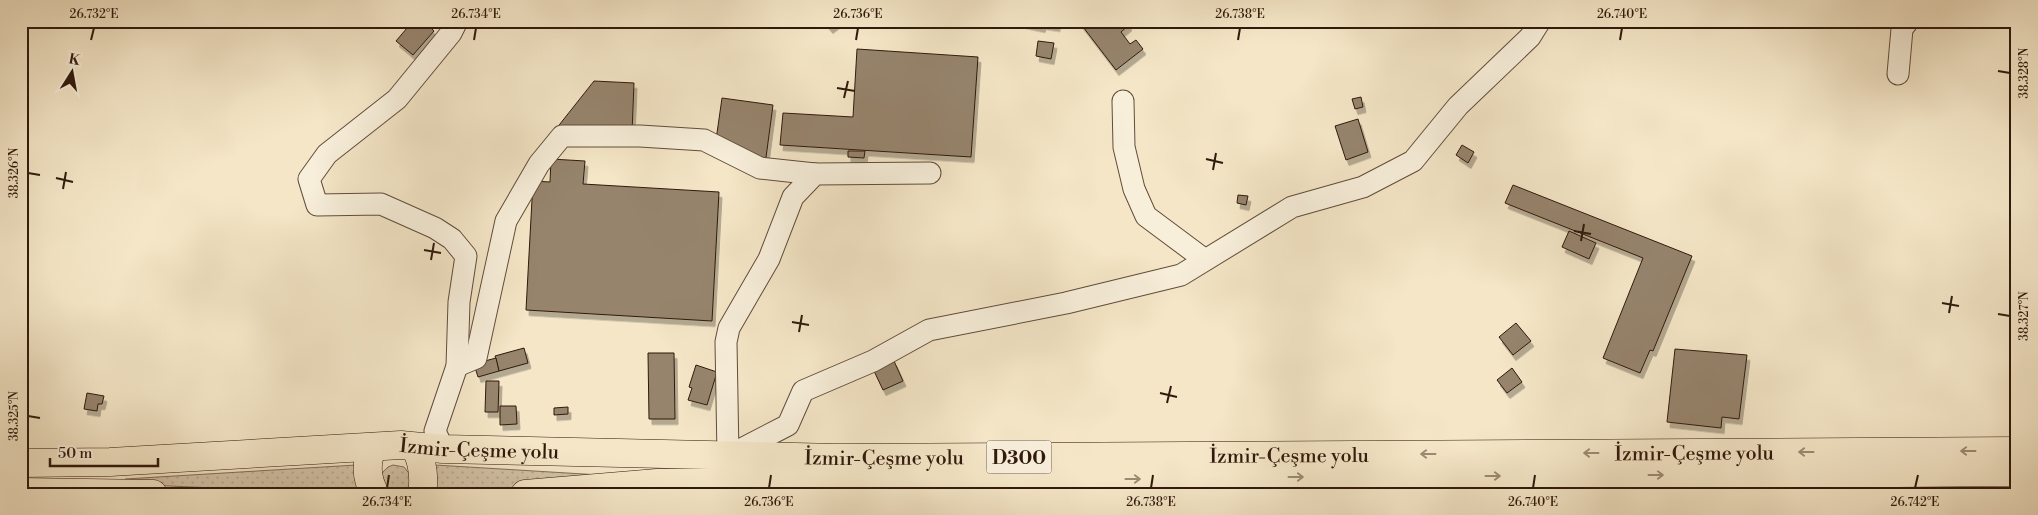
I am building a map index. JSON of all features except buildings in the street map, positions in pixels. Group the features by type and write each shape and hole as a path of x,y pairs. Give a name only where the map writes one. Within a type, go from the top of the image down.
{"highway":[{"name":"İzmir-Çeşme yolu","path":"21,463 110,462 415,446 443,449 849,458 2017,450"},
{"path":"415,446 423,467 422,494"},
{"path":"373,447 367,465 368,476 374,494"},
{"name":"İzmir-Çeşme yolu","path":"525,494 631,489 711,488 1582,484 2017,472"},
{"path":"21,492 152,494"}],"street":[{"path":"443,449 434,431 457,366 459,302 466,256 452,239 435,228 381,204 317,205 309,179 328,154 396,99 451,33 457,21"},
{"path":"815,174 793,197 769,259 729,328 726,342 728,456 788,425 803,391 873,361 929,330 1066,303 1181,275 1292,207 1363,187 1413,161 1458,106 1530,37 1540,21"},
{"path":"1898,74 1902,29 1908,21"},
{"path":"1123,101 1124,147 1134,189 1146,216 1205,260"},
{"path":"457,366 476,358 506,221 539,164 562,136 640,136 704,140 760,168 815,174 930,173"}],"shaded area":[{"path":"356,465 357,494 277,494 214,488 125,484 125,479"},
{"path":"393,465 404,467 411,476 406,494 385,494 381,474"},
{"path":"435,465 600,475 515,492 434,494"}]}
